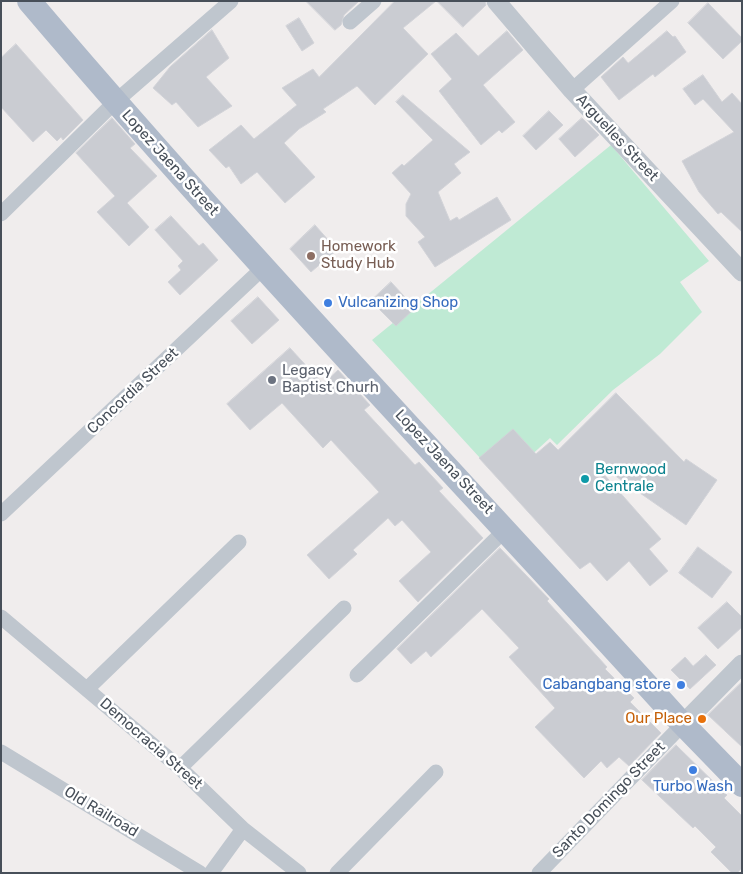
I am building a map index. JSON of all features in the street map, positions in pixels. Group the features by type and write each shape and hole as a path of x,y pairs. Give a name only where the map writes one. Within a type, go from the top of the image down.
{"main road":[{"name":"Lopez Jaena Street","path":"29,1 115,102 264,267 683,724 742,785"}],"street":[{"path":"1,214 115,102 231,1"},
{"path":"350,22 374,1"},
{"name":"Arguelles Street","path":"496,1 572,90 742,272"},
{"path":"572,90 672,1"},
{"name":"Concordia Street","path":"1,514 264,267"},
{"path":"357,675 506,529"},
{"path":"87,689 239,542"},
{"path":"180,768 344,608"},
{"name":"Democracia Street","path":"1,617 180,768 243,829 299,873"},
{"name":"Santo Domingo Street","path":"539,873 742,664"},
{"name":"Old Railroad","path":"1,752 200,873"},
{"path":"337,873 436,772"},
{"path":"211,873 243,829"}],"green space":[{"path":"611,145 709,261 680,282 702,312 660,354 613,390 557,445 550,438 502,482 372,340"}],"building":[{"path":"306,1 359,1 344,15 341,25 335,30"},
{"path":"395,1 436,1 403,28 428,54 375,105 357,86 323,109 326,112 299,129 284,143 315,177 285,203 257,172 241,184 229,166 226,168 209,150 241,125 254,139 297,105 282,88 313,69 319,77"},
{"path":"437,1 485,1 486,5 463,27"},
{"path":"708,3 742,38 742,41 723,59 688,23"},
{"path":"299,18 314,43 302,51 286,26"},
{"path":"212,30 229,58 206,77 232,106 198,127 176,102 172,105 153,88 170,67"},
{"path":"507,31 523,50 483,85 515,122 502,133 499,130 481,145 439,91 452,79 431,54 456,33 478,56"},
{"path":"667,31 673,37 675,36 686,52 655,77 653,74 619,100 601,77 623,57 628,63"},
{"path":"16,44 83,120 63,140 61,137 57,141 46,130 33,142 1,107 1,58"},
{"path":"703,75 722,102 732,93 742,104 742,232 721,212 718,214 699,192 682,161 734,132 703,99 695,105 683,89"},
{"path":"403,95 470,152 454,164 461,173 438,192 450,221 457,217 459,220 497,197 511,220 435,267 418,242 425,237 406,216 406,204 411,194 392,173 402,164 404,166 433,140 396,102"},
{"path":"549,111 563,125 536,150 523,136"},
{"path":"112,118 135,144 130,148 157,176 127,203 149,227 129,246 97,212 115,196 76,153"},
{"path":"582,118 599,135 575,157 559,139"},
{"path":"171,216 199,246 203,243 218,260 180,295 168,282 181,270 178,266 183,261 155,230"},
{"path":"315,225 337,250 311,272 290,249"},
{"path":"391,282 415,308 396,326 371,301"},
{"path":"258,297 279,320 252,344 231,321"},
{"path":"290,348 323,384 338,370 370,405 364,410 415,465 419,462 443,488 439,491 483,538 418,602 399,581 431,552 402,520 395,526 388,518 353,550 357,554 329,579 307,555 379,492 331,440 323,448 282,403 250,430 227,404"},
{"name":"Bernwood Centrale","path":"616,393 684,462 686,459 717,480 686,525 604,468 601,471 661,539 649,549 668,571 650,586 629,561 607,581 590,562 580,569 479,458 513,429 536,454 550,442 558,450"},
{"path":"698,547 732,572 712,598 679,573"},
{"path":"500,548 549,599 547,601 607,667 605,669 634,698 630,702 661,733 629,766 619,757 607,768 601,761 584,778 535,727 555,708 509,657 519,648 482,609 431,657 426,651 411,664 397,649"},
{"path":"727,602 742,617 742,627 718,649 698,628"},
{"path":"706,655 716,665 690,689 671,670 685,657 693,666"},
{"path":"742,682 742,747 708,715"},
{"path":"676,745 727,795 724,798 742,816 742,868 737,873 732,873 711,852 716,847 695,826 693,828 642,780"}],"place":[{"name":"Homework Study Hub","path":"311,256"},
{"name":"Vulcanizing Shop","path":"328,303"},
{"name":"Legacy Baptist Churh","path":"272,380"},
{"name":"Bernwood Centrale","path":"585,479"},
{"name":"Cabangbang store","path":"681,685"},
{"name":"Our Place","path":"702,719"},
{"name":"Turbo Wash","path":"693,770"}]}
